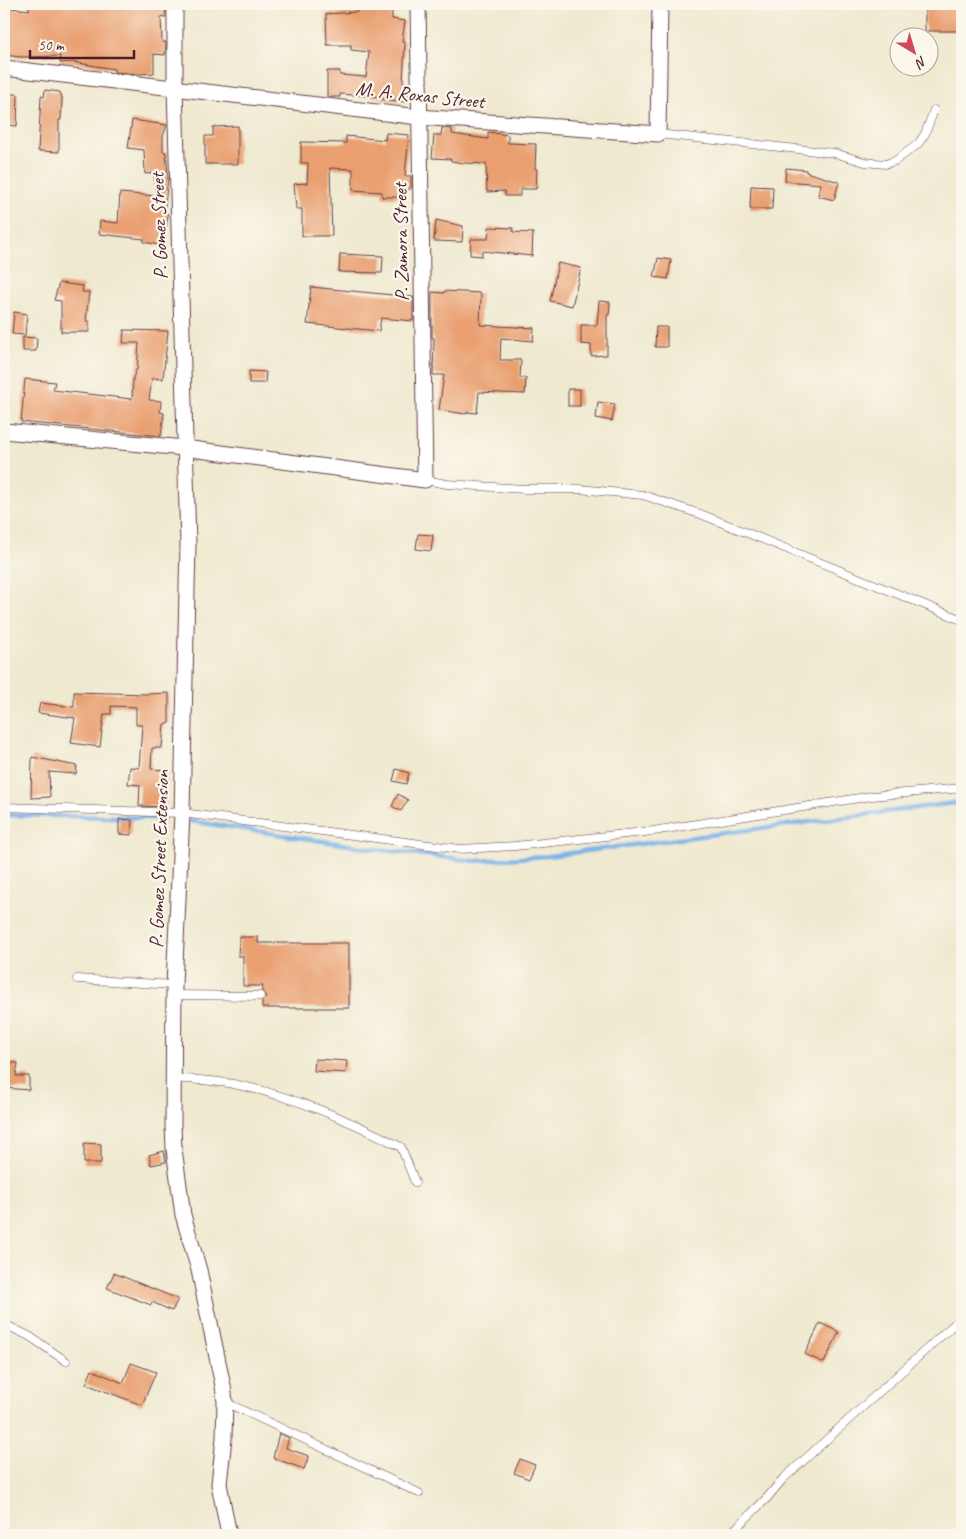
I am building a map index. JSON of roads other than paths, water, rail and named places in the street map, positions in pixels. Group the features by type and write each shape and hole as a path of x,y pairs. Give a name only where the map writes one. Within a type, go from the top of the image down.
{"street":[{"name":"P. Gomez Street","path":"175,4 174,87 184,448"},
{"name":"P. Zamora Street","path":"418,4 425,480"},
{"path":"658,134 660,4"},
{"name":"M. A. Roxas Street","path":"4,68 419,117 658,134"},
{"path":"4,431 184,448 425,480"},
{"name":"P. Gomez Street Extension","path":"184,448 188,544 182,813 174,990 174,1149 183,1215 199,1270 218,1356 225,1402 224,1438 219,1484 229,1535"}],"lane":[{"name":"M. A. Roxas Street","path":"658,134 834,153 865,162 884,164 895,161 908,153 921,139 925,134 934,110"},
{"path":"425,480 447,484 524,489 579,489 643,494 702,515 962,620"},
{"path":"4,807 182,813 460,849 515,846 653,831 872,796 962,788"},
{"path":"78,979 174,990 260,996"},
{"path":"174,1078 236,1084 302,1102 377,1134 401,1147 415,1182"},
{"path":"729,1535 767,1498 782,1480 962,1317"},
{"path":"4,1324 29,1336 66,1361"},
{"path":"225,1402 419,1493"}],"waterway":[{"path":"190,821 368,848 475,861 548,856 962,802"},
{"path":"4,815 164,818"}]}
